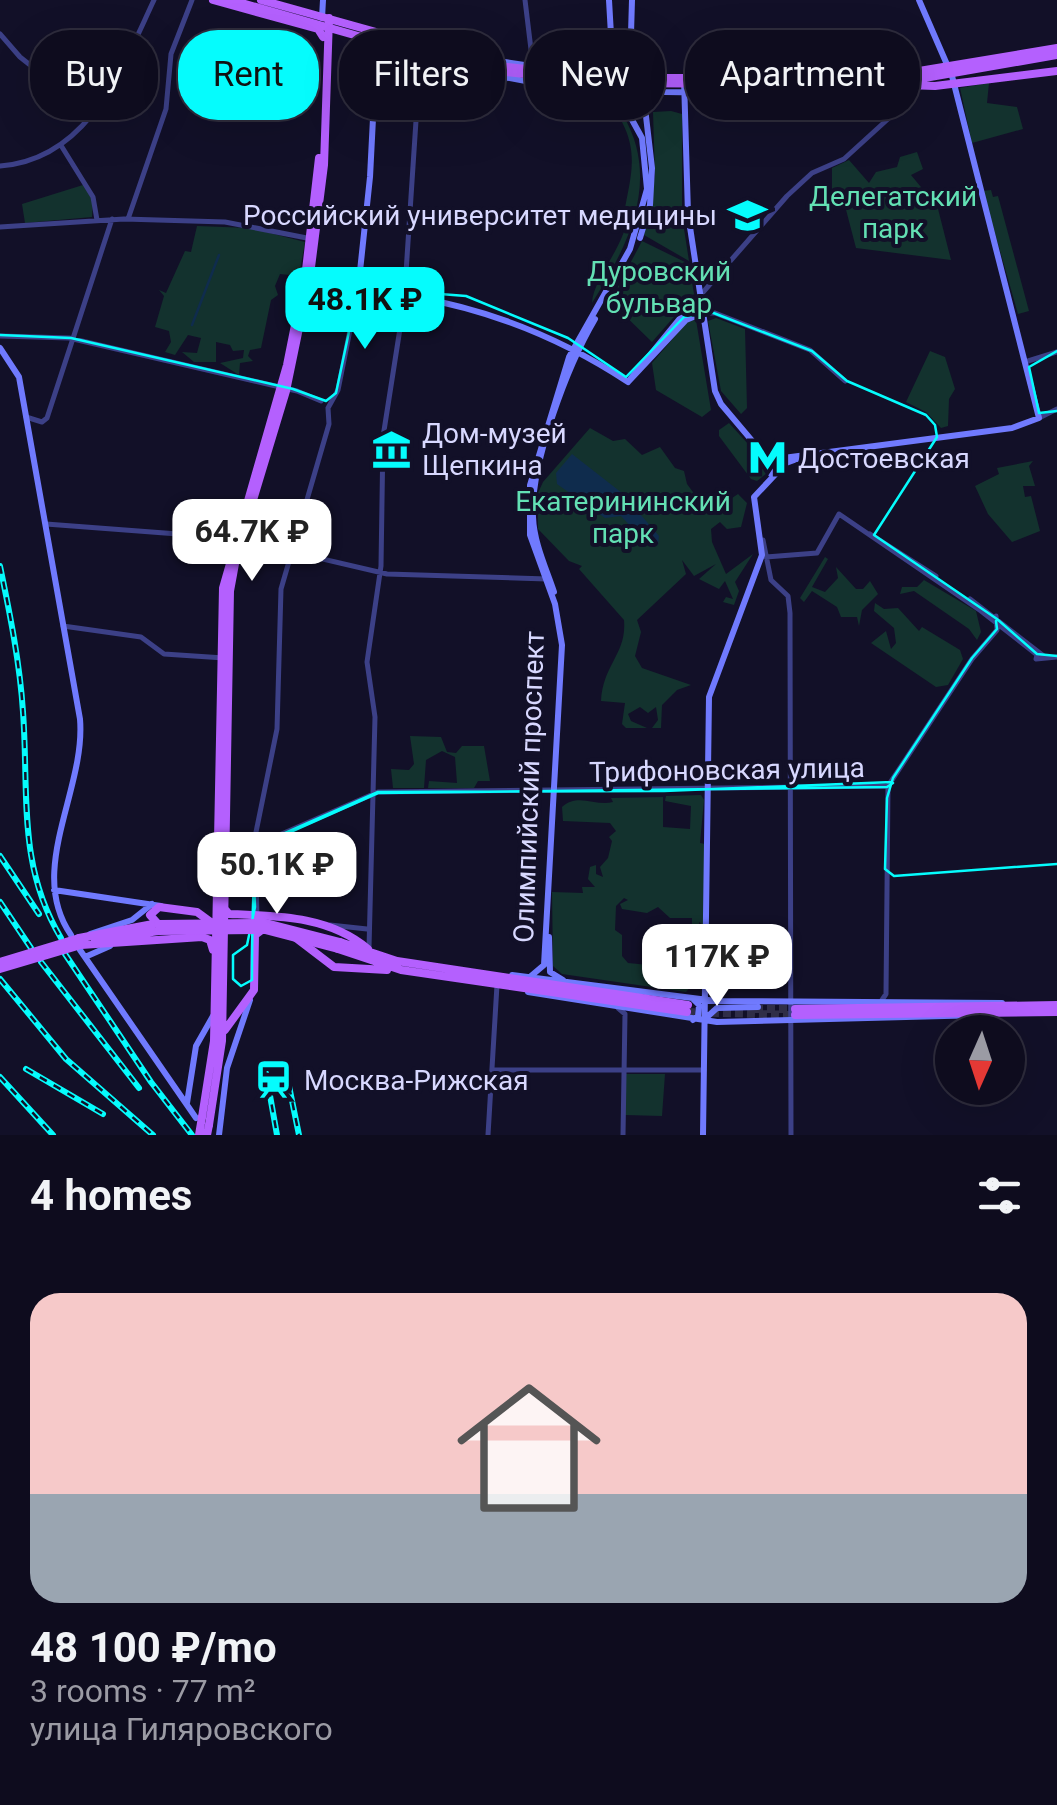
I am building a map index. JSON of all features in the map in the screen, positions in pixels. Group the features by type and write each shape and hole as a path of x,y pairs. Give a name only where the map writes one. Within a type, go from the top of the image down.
{"main road":[{"path":"213,0 320,29 323,36 320,152 308,287 284,389 241,540 234,551 224,658"},
{"path":"231,0 305,13"},
{"path":"260,0 351,30"},
{"path":"222,1041 219,904 224,588 284,389 312,239 324,164 330,22 322,0"},
{"path":"609,0 611,30"},
{"path":"632,0 632,30"},
{"path":"768,460 1012,428 1039,418 1028,361 992,244 952,76 920,0"},
{"path":"323,36 330,22"},
{"path":"330,22 361,30"},
{"path":"920,82 1057,52"},
{"path":"505,69 609,78 685,79"},
{"path":"920,77 1057,71"},
{"path":"665,74 685,74"},
{"path":"680,74 684,90 688,214 716,394 768,460 771,475"},
{"path":"920,79 952,76"},
{"path":"505,77 525,81"},
{"path":"665,90 684,90"},
{"path":"358,286 374,120"},
{"name":"Олимпийский проспект","path":"531,976 544,966 565,639 536,536 534,492 574,346 626,258 641,220 647,170 633,120"},
{"path":"635,123 645,125 646,120"},
{"name":"Олимпийский проспект","path":"547,579 528,528 528,496 574,346 646,223 652,176 647,120"},
{"path":"308,287 345,292 358,286 401,289 458,304 574,346 628,382"},
{"path":"628,382 682,316 703,313"},
{"path":"628,382 686,320 703,313"},
{"path":"559,340 568,346 568,360"},
{"path":"0,348 18,371 81,746 55,865 56,909 199,1118"},
{"path":"705,1135 710,690 761,557 753,501 771,475 790,460 808,455"},
{"name":"Олимпийский проспект","path":"553,793 549,966 552,975 563,980"},
{"path":"54,890 197,912 210,912 219,904"},
{"path":"122,923 138,912 130,901"},
{"path":"79,945 90,934 122,923 154,904"},
{"path":"219,904 228,914 311,922 344,930 387,959"},
{"path":"199,1135 199,1118 213,1059 219,904"},
{"path":"158,928 151,919 152,910 166,908"},
{"path":"197,912 211,918 215,932"},
{"path":"90,934 158,928 272,930 387,959 690,1009"},
{"path":"0,966 158,928"},
{"path":"219,1135 224,1124 224,1080 256,978 255,935 264,929 296,938 337,968 401,970 690,1009"},
{"path":"79,945 206,938 214,957"},
{"path":"339,946 401,970"},
{"path":"487,974 563,980 690,1009 717,1022 893,1001 1057,1008"},
{"path":"508,986 618,1008 690,1009 706,1000 779,1003 793,1012 999,1012 1057,1008"},
{"path":"208,1130 226,1027 250,1000"},
{"path":"705,1135 707,1020 717,1008 779,1003"},
{"path":"793,1012 1014,1005"},
{"path":"195,1053 214,1007"},
{"path":"740,1022 726,1015 743,1007"},
{"path":"226,1027 235,1023 236,1035"},
{"path":"187,1104 198,1045 206,1043 213,1059"},
{"path":"174,1086 183,1088 190,1080"}],"street":[{"path":"140,30 154,0"},
{"path":"128,219 166,109 171,54 192,0"},
{"path":"284,0 305,13"},
{"path":"525,0 529,30"},
{"path":"0,34 30,65"},
{"path":"505,79 514,80"},
{"path":"0,166 27,162 62,147 87,120"},
{"path":"375,953 368,945 367,929 375,712 367,660 380,572 384,437 415,120"},
{"path":"682,316 788,196 814,172 846,157 887,120"},
{"path":"62,147 93,196 98,220"},
{"path":"25,417 46,420 112,219"},
{"path":"0,228 112,219 234,222 312,239"},
{"path":"255,935 255,844 278,728 280,596 334,398 358,286"},
{"path":"703,313 715,313 802,346 846,382"},
{"path":"0,336 71,338 322,401 334,398"},
{"path":"1028,361 1057,352"},
{"path":"322,401 329,412"},
{"path":"1039,418 1057,410"},
{"path":"771,475 758,500 756,515 771,580 788,596 791,1135"},
{"path":"766,557 817,553 837,514 999,625 1036,655 1057,657"},
{"path":"44,524 78,523 204,539 234,551"},
{"path":"241,540 380,572 547,579"},
{"path":"999,625 1015,632 1036,655"},
{"path":"999,625 1015,632"},
{"path":"880,1002 886,994 888,786 972,658 999,625"},
{"path":"63,626 138,636 164,654 224,658"},
{"name":"Трифоновская улица","path":"220,843 255,844 372,794 888,786"},
{"path":"296,938 293,925 311,922 367,929"},
{"path":"488,1135 488,1076 494,1070 496,985"},
{"path":"886,994 893,1001"},
{"path":"618,1008 625,1014 624,1135"},
{"path":"494,1070 704,1070"}],"green space":[{"path":"989,83 987,103 1017,107 1023,129 972,143 960,88"},
{"path":"665,111 682,114 682,216 689,261 644,235 655,176 653,120 665,120"},
{"path":"618,120 625,120 634,139 640,186 629,233 592,303 627,224 629,211 625,208 632,165"},
{"name":"Делегатский парк","path":"917,152 923,169 911,175 930,198 935,197 951,260 856,248 844,202 832,208 832,168 849,160 869,183 876,172 897,167 900,157"},
{"path":"83,185 93,200 92,217 25,223 22,204"},
{"path":"991,190 993,197 998,196 1029,311 1018,314 983,191"},
{"path":"197,226 250,228 305,242 299,276 280,274 275,286 278,295 271,300 261,348 250,350 248,356 253,361 240,363 239,375 220,363 243,358 244,350 233,351 230,345 216,342 216,362 194,362 182,352 197,353 201,338 188,335 175,355 165,352 171,342 169,331 155,327 164,296 159,290 166,293 185,251 191,252"},
{"name":"Дуровский бульвар","path":"642,241 689,264 694,294 652,342 613,304 615,292"},
{"path":"716,318 745,329 747,408 741,414 721,391 708,321"},
{"path":"696,320 711,410 702,417 656,390 652,363 688,321"},
{"path":"930,351 945,357 955,389 949,399 948,426 941,428 926,412 906,402"},
{"path":"729,423 768,466 767,473 757,481 751,479 719,436 719,430"},
{"name":"Екатерининский парк","path":"590,428 613,441 625,439 642,455 660,447 675,468 684,471 687,484 704,507 716,502 720,506 738,494 747,503 741,527 727,529 720,522 711,529 712,542 726,574 753,554 735,582 739,591 734,605 723,602 726,597 733,599 725,581 719,589 699,579 716,564 694,576 682,560 686,574 637,620 641,632 635,656 642,668 691,685 677,690 662,705 661,728 652,728 658,720 656,707 648,713 640,707 628,714 631,721 647,728 626,728 622,724 625,703 601,701 606,678 622,642 624,620 579,569 582,566 569,561 538,529 538,493 543,482"},
{"path":"1033,461 1029,466 1035,486 1023,486 1025,497 1031,496 1040,531 1012,542 988,514 975,486 999,474 997,468"},
{"path":"825,557 828,559 812,587 825,592 838,578 836,567 856,589 863,589 870,581 878,594 862,610 859,626 857,617 841,617 837,607 812,591 804,602 800,598"},
{"path":"924,580 976,611 981,632 977,640 969,629 914,591 900,594 902,587 917,587"},
{"path":"875,603 884,609 898,608 919,631 922,627 960,650 963,659 948,685 936,687 871,643 886,631 891,649 896,643 894,628 874,611"},
{"path":"410,736 441,737 447,752 456,753 462,746 484,746 490,781 478,781 474,788 428,788 429,781 457,783 455,757 442,751 426,760 424,788 393,788 391,769 409,770 414,764"},
{"path":"701,795 704,800 700,843 705,844 703,925 699,922 699,927 704,974 700,974 699,942 698,978 686,992 562,974 553,966 552,892 583,893 582,887 595,887 588,879 590,867 596,865 596,874 603,877 600,867 608,858 612,841 609,837 616,831 610,823 563,821 562,807 581,800 607,803 613,802 611,798 663,797 663,827 690,829 691,806 665,801 666,796","holes":["624,898 628,900 620,904 622,909 647,913 658,907 670,918 692,918 692,928 682,939 680,968 628,963 622,956 622,935 615,930 616,906"]},
{"path":"626,1074 665,1074 662,1116 625,1115"}],"water":[{"path":"572,454 622,493 659,536 658,545 650,547 621,516 605,518 557,484 556,473"}],"waterway":[{"path":"192,325 219,255"}],"tunnel":[{"path":"755,1009 795,1009"},
{"path":"687,1012 795,1015"}],"tram line":[{"path":"0,335 71,338 293,389 326,401 336,393 357,294 362,288 466,296 568,338 626,377 684,317 711,312 812,351 847,381 926,415 935,425 937,437 874,535 997,619 1037,654 1057,656"},
{"path":"1057,351 1029,367 1039,413 1057,411"},
{"path":"996,621 997,629 972,658 893,778 887,798 885,869 894,876 1057,864"},
{"path":"892,782 664,791 378,792 258,845 253,857 255,907 247,945 233,955 233,979 241,986 252,980 259,846 378,793 887,787 893,783"}],"railway":[{"path":"0,566 22,694 31,856 47,911 61,938"},
{"path":"0,856 39,914"},
{"path":"0,902 31,948"},
{"path":"65,954 151,1082 192,1135"},
{"path":"41,962 139,1088"},
{"path":"0,979 66,1059 153,1135"},
{"path":"26,1069 103,1114"},
{"path":"286,1071 299,1135"},
{"path":"266,1073 277,1135"},
{"path":"0,1077 53,1135"}],"place":[{"name":"Российский университет медицины","path":"747,215"},
{"name":"Дом-музей Щепкина","path":"392,449"},
{"name":"Достоевская","path":"768,458"},
{"name":"Москва-Рижская","path":"274,1080"}]}
